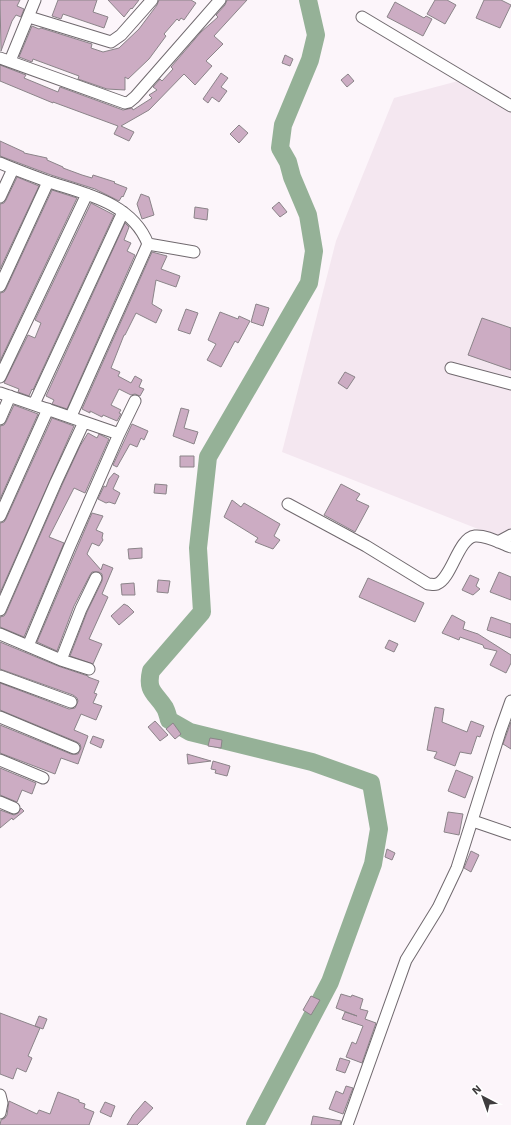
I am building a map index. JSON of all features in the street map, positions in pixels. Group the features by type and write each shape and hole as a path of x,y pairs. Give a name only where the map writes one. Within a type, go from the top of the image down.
{"street":[{"path":"35,0 29,17 5,60 125,103 129,102 135,97 220,0"},
{"path":"29,17 111,42 121,35 152,0"},
{"path":"362,17 511,106"},
{"path":"0,163 48,182 104,201 123,212 139,227 148,244"},
{"path":"0,197 13,169"},
{"path":"0,286 48,182"},
{"path":"0,377 86,194"},
{"path":"34,404 123,212"},
{"path":"148,244 194,252"},
{"path":"71,416 148,244"},
{"path":"450,368 511,384"},
{"path":"0,419 5,394 120,434"},
{"path":"28,646 69,548 135,401"},
{"path":"0,516 48,409"},
{"path":"0,610 84,422"},
{"path":"288,504 366,546 428,584 436,584 444,579 466,540 474,536 485,537 511,548"},
{"path":"498,542 511,535"},
{"path":"61,660 81,609 96,578"},
{"path":"0,634 61,660 89,669"},
{"path":"0,676 71,702"},
{"path":"347,1125 406,960 438,908 457,868 511,701"},
{"path":"0,717 74,748"},
{"path":"0,760 43,778"},
{"path":"0,802 14,808"},
{"path":"473,821 511,834"},
{"path":"0,1095 2,1103 0,1113"}],"shaded area":[{"path":"462,80 511,109 511,542 282,452 336,241 394,98"}],"building":[{"path":"0,0 20,0 17,6 24,9 21,17 16,15 12,21 1,51"},
{"path":"58,0 97,0 93,12 108,17 104,28 63,14 61,19 52,16"},
{"path":"108,0 139,0 124,17"},
{"path":"159,0 191,0 196,3 184,20 181,18 179,21 177,19 164,34 166,36 149,59 128,79 125,77 125,90 107,89 78,79 79,76 33,59 32,62 19,57 32,26 92,44 91,48 103,52 119,48 139,29"},
{"path":"227,0 247,0 214,36 223,44 206,61 212,66 195,85 184,74 149,110 121,126 134,132 129,141 114,134 118,126 53,103 0,81 0,65 26,75 24,78 58,92 60,87 123,110 132,108 133,110 152,98 149,95 157,90 153,87 160,79 162,81 173,69 171,67 201,32 218,17 216,15 225,5"},
{"path":"435,0 447,0 456,5 445,24 427,14"},
{"path":"484,0 501,0 511,5 500,28 476,18"},
{"path":"395,2 424,18 426,16 432,19 423,36 387,17"},
{"path":"285,55 293,59 290,66 282,63"},
{"path":"221,73 228,78 221,87 227,91 219,102 212,97 208,103 203,99"},
{"path":"348,74 354,81 347,87 341,80"},
{"path":"239,125 248,133 239,143 230,134"},
{"path":"0,141 24,153 47,158 47,160 63,168 92,178 93,175 115,182 114,183 127,188 123,197 122,196 119,201 95,189 51,175 0,156"},
{"path":"17,177 39,186 0,269 0,204 4,203 6,200"},
{"path":"52,190 77,198 0,361 0,293 4,292 6,289"},
{"path":"141,194 149,197 154,215 142,219 137,204"},
{"path":"279,202 287,212 280,217 272,208"},
{"path":"91,203 114,215 29,396 18,392 19,389 4,383 28,335 35,338 41,323 35,320"},
{"path":"195,207 208,209 207,220 194,218"},
{"path":"125,223 129,227 124,240 131,243 127,251 135,255 67,409 52,404 54,400 46,396"},
{"path":"152,252 167,256 161,269 180,276 176,287 156,280 152,304 162,310 156,323 136,313 124,335 111,368 120,372 118,376 131,383 135,376 142,380 139,387 144,389 140,396 135,394 131,395 119,389 111,405 121,410 119,413 121,414 117,421 82,409"},
{"path":"256,304 269,308 263,326 251,322"},
{"path":"186,309 198,313 190,334 178,330"},
{"path":"220,312 238,319 239,316 250,321 238,343 235,341 221,367 207,360 216,344 208,340"},
{"path":"482,318 511,328 511,370 468,355"},
{"path":"345,372 355,377 347,389 338,383"},
{"path":"14,405 38,414 0,499 0,426 4,425 6,422"},
{"path":"181,408 189,410 184,428 198,432 194,444 173,436"},
{"path":"52,418 74,426 0,593 0,523 4,522 6,519"},
{"path":"132,424 148,431 144,440 141,438 137,447 130,444 117,467 113,465"},
{"path":"88,433 97,438 99,434 109,439 85,493 74,488 49,537 64,543 24,637 0,627 0,617 4,616 6,613 62,485 80,446"},
{"path":"180,456 194,456 194,467 180,467"},
{"path":"114,473 119,476 113,489 120,493 115,504 109,502 106,503 98,499 104,486 106,487 109,479"},
{"path":"155,484 167,485 166,494 154,493"},
{"path":"341,484 360,494 356,500 369,506 355,532 324,515"},
{"path":"232,500 241,507 244,503 280,524 274,536 280,540 273,549 255,542 258,538 224,517"},
{"path":"92,513 103,516 96,530 103,533 103,540 99,546 92,543 87,554 101,570 103,564 113,568 102,594 108,597 89,639 102,644 93,664 70,656 87,612 102,581 102,574 99,572 92,572 90,575 74,606 57,651 37,642"},
{"path":"142,548 142,558 129,559 128,549"},
{"path":"499,572 511,577 511,600 490,592"},
{"path":"470,575 479,579 476,586 480,589 473,595 462,590"},
{"path":"368,578 424,603 415,622 359,597"},
{"path":"158,580 170,581 168,593 157,592"},
{"path":"134,583 135,595 122,595 121,584"},
{"path":"124,604 134,612 119,625 111,616"},
{"path":"452,615 465,622 463,629 478,634 511,655 511,663 506,673 490,665 497,651 484,648 483,645 460,637 459,640 442,633"},
{"path":"491,617 511,624 511,638 487,630"},
{"path":"389,640 398,644 394,652 385,648"},
{"path":"0,642 99,681 94,693 97,694 93,703 102,706 96,720 81,714 74,730 88,736 78,764 61,758 55,774 0,753 0,725 71,754 78,754 81,748 80,744 77,742 0,710 0,683 69,709 75,708 78,701 73,695 0,669"},
{"path":"435,707 444,709 442,722 467,732 471,721 484,726 480,737 477,736 471,754 460,752 455,766 434,758 437,752 427,750"},
{"path":"155,721 168,735 160,741 148,727"},
{"path":"511,722 511,749 503,744"},
{"path":"173,723 181,734 175,739 166,729"},
{"path":"93,736 104,740 101,748 90,743"},
{"path":"210,738 222,740 221,748 208,746"},
{"path":"187,754 211,761 188,764"},
{"path":"213,761 230,766 227,776 215,773 216,770 211,769"},
{"path":"0,768 36,783 32,794 22,790 17,802 0,795"},
{"path":"456,770 473,777 465,798 448,791"},
{"path":"21,808 24,811 13,820 12,818 0,828 0,810 14,815 18,813"},
{"path":"448,812 463,814 459,835 444,832"},
{"path":"387,849 395,853 392,860 385,857"},
{"path":"471,851 479,855 471,872 464,868"},
{"path":"341,994 351,997 352,995 363,999 360,1009 368,1011 365,1019 376,1023 362,1063 346,1057 352,1042 356,1044 363,1026 342,1019 345,1012 357,1016 336,1008"},
{"path":"311,996 320,1000 311,1015 303,1010"},
{"path":"0,1013 40,1028 28,1056 32,1058 26,1072 17,1068 13,1079 0,1074"},
{"path":"39,1016 47,1019 43,1029 35,1026"},
{"path":"340,1058 350,1061 345,1073 336,1070"},
{"path":"346,1086 353,1088 343,1114 329,1109 336,1091 343,1094"},
{"path":"58,1092 79,1100 79,1102 85,1104 84,1108 94,1112 89,1125 0,1125 1,1120 7,1115 9,1101 37,1114 39,1110 50,1114"},
{"path":"145,1101 153,1108 137,1125 127,1125 133,1115"},
{"path":"105,1102 115,1106 111,1117 100,1112"},
{"path":"313,1116 341,1121 340,1125 311,1125"}],"waterway":[{"path":"255,1125 330,982 373,864 379,829 371,783 312,762 190,732 169,720 165,708 151,688 150,678 151,671 202,612 198,548 208,457 309,283 314,251 308,215 292,177 288,162 280,148 283,125 310,60 316,35 308,0"}]}
